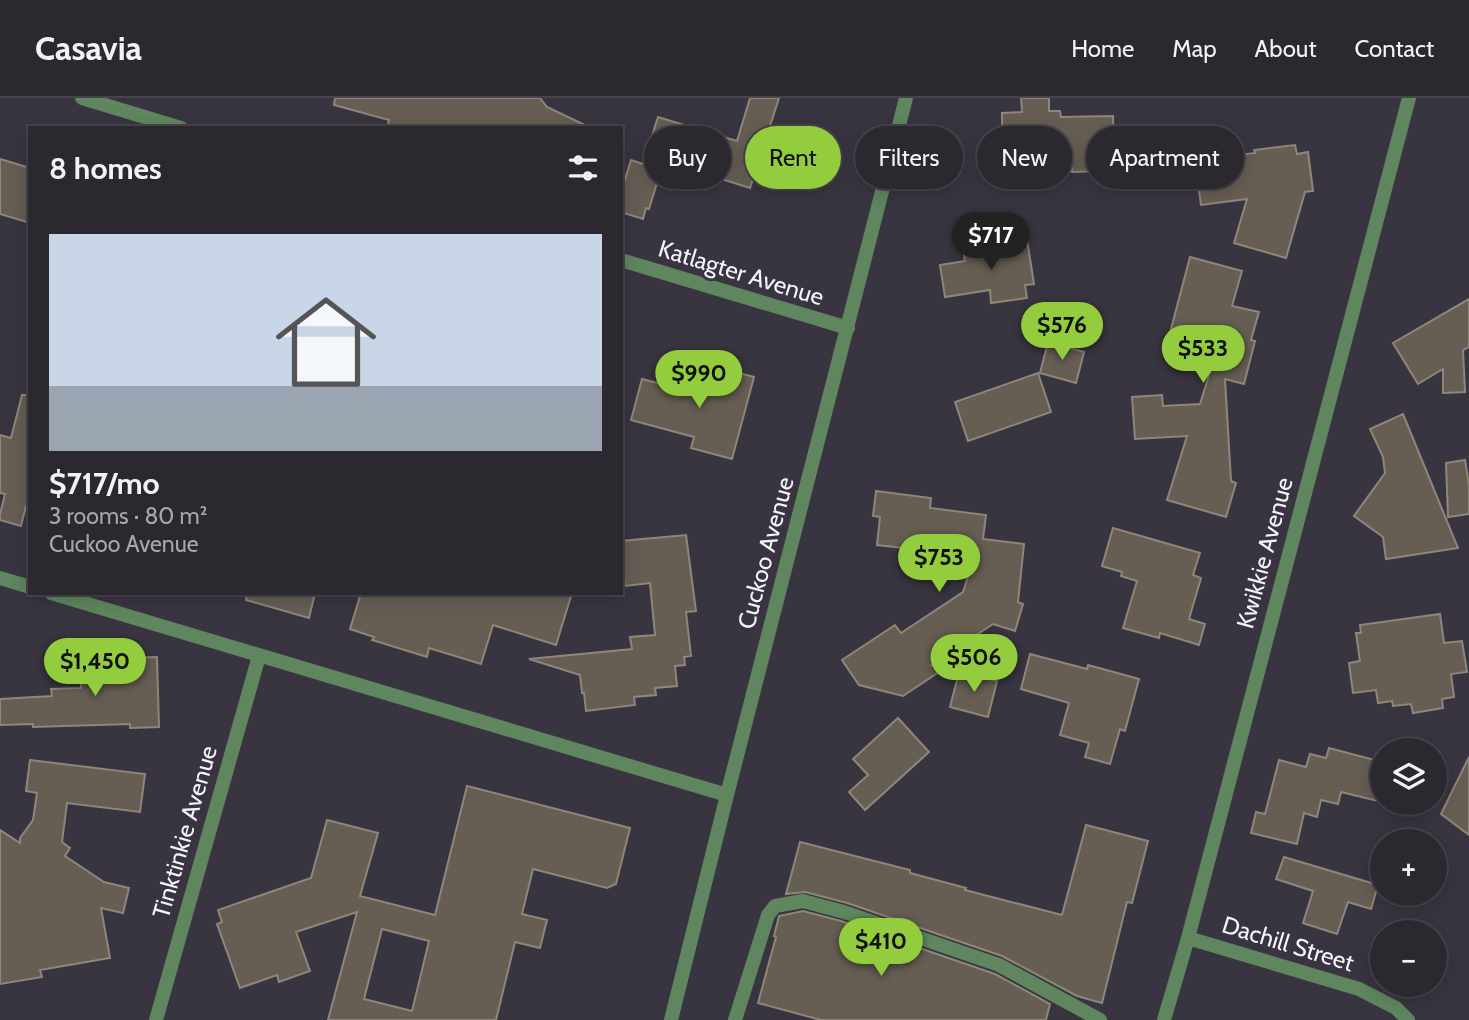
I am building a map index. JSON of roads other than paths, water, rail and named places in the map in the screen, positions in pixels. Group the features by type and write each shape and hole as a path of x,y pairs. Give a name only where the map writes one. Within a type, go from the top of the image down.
{"street":[{"path":"82,98 174,126"},
{"name":"Cuckoo Avenue","path":"671,1020 906,98"},
{"name":"Kwikkie Avenue","path":"1164,1020 1188,938 1409,98"},
{"name":"Katlagter Avenue","path":"623,261 848,328"},
{"path":"0,578 28,586"},
{"path":"58,595 727,795"},
{"name":"Tinktinkie Avenue","path":"156,1020 258,656"},
{"path":"735,1020 768,915 775,906 803,901 844,912 999,965 1100,1020"},
{"name":"Dachill Street","path":"1188,938 1359,989 1396,1008 1408,1020"}]}
